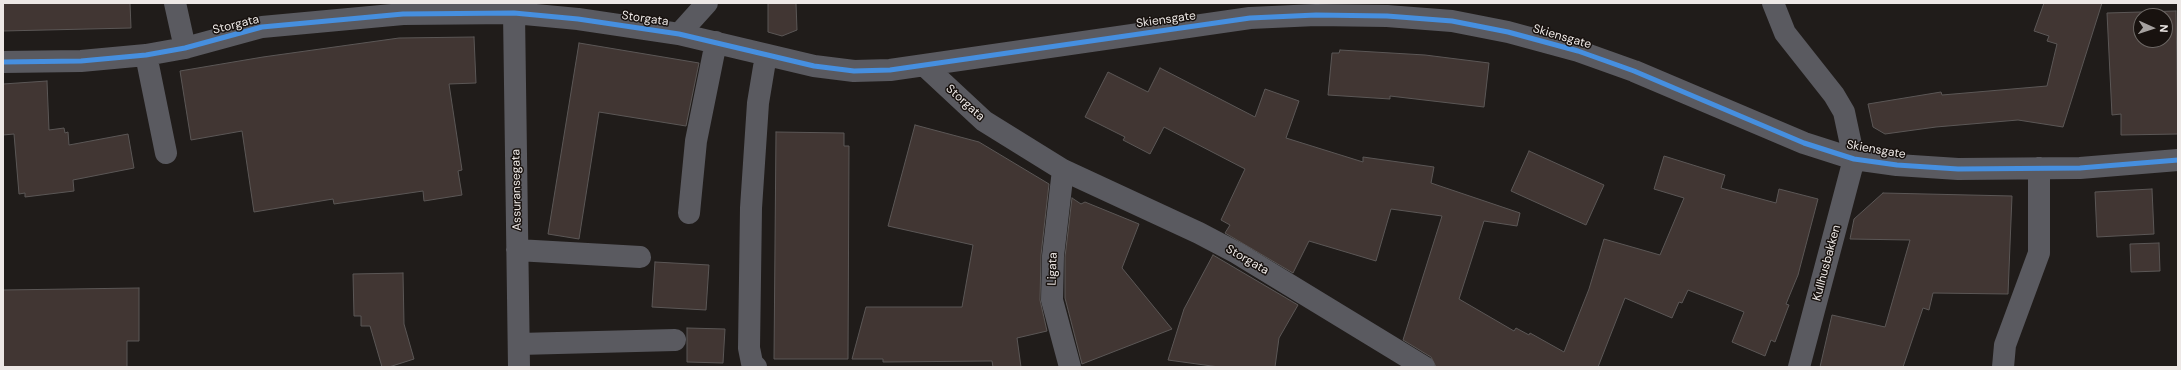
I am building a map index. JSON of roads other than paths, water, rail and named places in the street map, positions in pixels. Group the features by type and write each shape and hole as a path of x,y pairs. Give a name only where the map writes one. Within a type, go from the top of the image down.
{"street":[{"path":"175,3 185,48"},
{"path":"679,34 707,3"},
{"path":"1773,3 1785,33 1834,95 1844,112 1854,159"},
{"name":"Storgata","path":"3,62 81,61 146,55 185,48 262,28 401,9 514,12 578,19 679,34 814,66 854,71 890,70 926,66 984,121 1063,170 1199,233 1237,253 1424,367"},
{"name":"Assuransegata","path":"514,12 519,367"},
{"name":"Skiensgate","path":"926,66 1250,18 1316,15 1387,16 1452,22 1508,32 1578,51 1634,71 1804,143 1854,159 1897,165 1958,169 2080,168 2178,160"},
{"path":"689,214 696,141 716,42"},
{"path":"146,55 166,153"},
{"path":"756,367 752,363 749,348 750,208 758,103 766,55"},
{"name":"Kullhusbakken","path":"1800,367 1854,159"},
{"path":"2003,367 2006,345 2039,253 2039,168"},
{"name":"Ligata","path":"1063,170 1053,256 1052,300 1070,367"},
{"path":"518,250 640,257"},
{"path":"519,344 675,340"}]}
